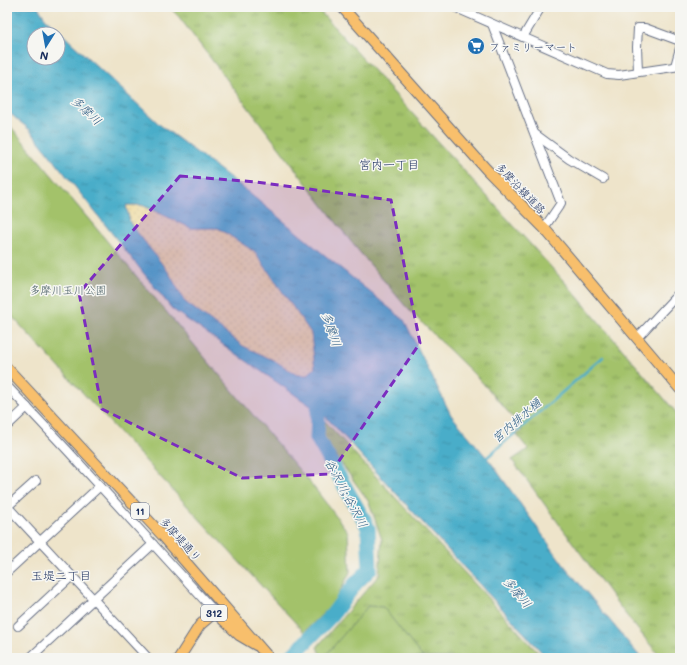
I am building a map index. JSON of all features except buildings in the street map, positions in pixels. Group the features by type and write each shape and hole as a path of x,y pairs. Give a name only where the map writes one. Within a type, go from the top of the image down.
{"main road":[{"name":"多摩沿線道路","path":"342,7 486,170 544,228 680,389"},
{"name":"多摩堤通り","path":"7,368 163,536 269,658"},
{"name":"312","path":"179,658 200,625 215,612 243,639 259,647"}],"street":[{"path":"454,7 464,9 492,24 606,74 619,75 678,66 680,48"},
{"path":"524,37 541,7"},
{"path":"492,24 561,203 544,228"},
{"path":"638,71 638,28 645,28 680,41"},
{"path":"534,134 569,159 603,179"},
{"path":"637,338 680,292"},
{"path":"7,386 215,612"},
{"path":"7,426 27,407"},
{"path":"36,481 7,506 148,658"},
{"path":"7,572 100,486"},
{"path":"30,658 153,544"},
{"path":"18,626 72,576"}],"highlighted area":[{"path":"180,176 256,182 391,200 420,343 330,474 242,478 102,409 79,293"}],"green space":[{"path":"169,7 316,7 570,288 680,417 680,658 661,658 623,611 512,460 528,449 517,435 522,431 516,421 480,380 407,308 352,243 179,17"},
{"name":"多摩川玉川公園","path":"7,122 316,490 348,532 350,572 334,603 304,632 7,311"},
{"path":"324,420 543,658 322,658 317,647 379,575 382,540 369,502 323,438 321,422"},
{"path":"368,606 383,607 423,658 328,658 325,656"}],"sand":[{"path":"126,205 142,205 191,228 218,228 255,252 311,333 315,368 307,375 297,375 275,361 243,346 185,302 169,273 130,223"}],"water":[{"name":"多摩川","path":"7,7 38,7 45,18 54,26 26,26 26,66 66,66 66,38 160,125 232,179 404,320 451,415 492,464 563,564 641,658 547,658 325,416 172,309 30,130 7,111","holes":["126,205 142,205 191,228 218,228 255,252 311,333 315,368 307,375 297,375 275,361 243,346 185,302 169,273 130,223"]}],"waterway":[{"name":"宮内排水樋","path":"484,460 603,357"},
{"name":"谷沢川;谷沢川","path":"292,656 332,615 355,584 370,569 368,528 317,438 319,392"}],"place":[{"name":"ファミリーマート","path":"476,46"}],"district":[{"name":"宮内一丁目","path":"389,164"},
{"name":"玉堤二丁目","path":"61,575"}]}
